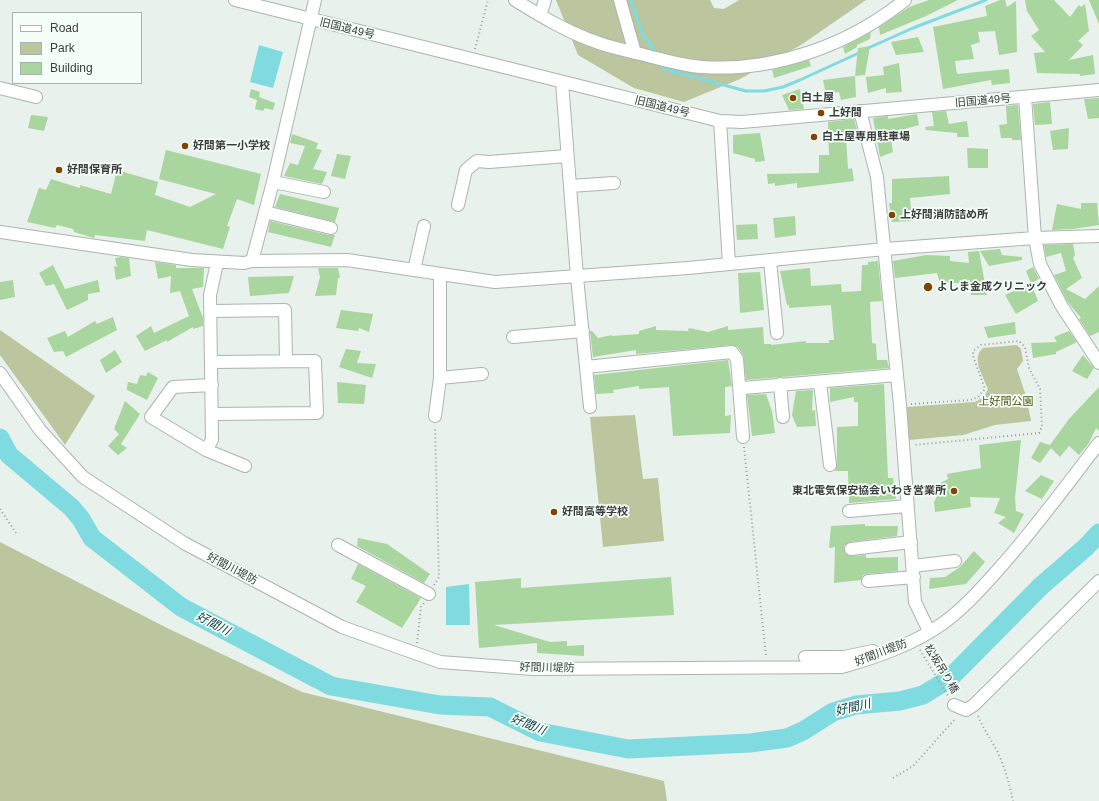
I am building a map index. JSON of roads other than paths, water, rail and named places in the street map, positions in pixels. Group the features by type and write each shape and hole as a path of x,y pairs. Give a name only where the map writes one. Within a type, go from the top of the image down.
{"street":[{"name":"旧国道49号","path":"235,0 472,60 720,120 742,122 1099,90"},
{"path":"252,261 273,182 315,0"},
{"path":"515,0 540,15 585,38 635,53 702,67 755,65 806,54 854,33 885,15 906,0"},
{"path":"540,15 545,0"},
{"path":"620,0 635,53"},
{"path":"562,82 577,276 590,407"},
{"path":"0,88 36,97"},
{"path":"1025,97 1035,238 1040,264 1062,305 1099,363"},
{"path":"860,111 877,176 900,405 915,602 929,631"},
{"path":"720,120 729,264"},
{"path":"458,205 466,170 477,161 489,162 567,156"},
{"path":"273,182 324,192"},
{"path":"570,186 614,183"},
{"path":"265,212 331,228"},
{"path":"414,270 424,226"},
{"path":"0,232 217,263 347,260 414,270 440,277 495,282 729,264 885,249 1035,238 1099,236"},
{"path":"770,260 777,333"},
{"path":"206,450 212,440 210,295 217,263"},
{"path":"435,416 440,378 440,277"},
{"path":"211,311 285,310 286,361"},
{"path":"513,337 583,331"},
{"path":"586,367 732,352 737,359 743,437"},
{"path":"212,362 315,361 317,413 212,414"},
{"name":"好間川堤防","path":"0,373 40,430 83,477 184,543 342,627 440,662 533,669 720,669 842,667 879,656 941,624 968,603 1021,544 1099,442"},
{"path":"440,378 482,374"},
{"path":"743,388 812,381 820,383 897,375"},
{"path":"820,383 830,465"},
{"path":"780,384 783,417"},
{"path":"212,385 173,387 151,417 206,450 245,466"},
{"path":"849,511 907,506"},
{"path":"851,549 911,542"},
{"path":"338,545 429,594"},
{"path":"868,581 955,561"},
{"path":"954,705 970,707 1099,581"},
{"path":"805,658 844,657 894,646 898,647"}],"water":[{"path":"259,45 283,52 273,88 250,82"},
{"path":"469,584 470,625 446,625 446,587"}],"waterway":[{"path":"631,0 644,38 651,44 656,54"},
{"path":"866,49 913,28 986,0"},
{"path":"659,62 664,69 746,91 764,91 783,87 861,52"},
{"name":"好間川","path":"0,438 9,455 72,508 81,519 92,538 181,607 331,686 440,705 490,707 540,732 628,749 750,743 787,738 803,731 833,712 856,705 900,701 923,695 949,679 1041,586 1086,547 1099,533"}],"place":[{"name":"白土屋","path":"793,98"},
{"name":"上好間","path":"821,113"},
{"name":"白土屋専用駐車場","path":"814,137"},
{"name":"好間第一小学校","path":"185,146"},
{"name":"好間保育所","path":"59,170"},
{"name":"上好間消防詰め所","path":"892,215"},
{"name":"よしま金成クリニック","path":"928,287"},
{"name":"東北電気保安協会いわき営業所","path":"954,491"},
{"name":"好間高等学校","path":"554,512"}],"park label":[{"name":"上好間公園","path":"1006,402"}]}
